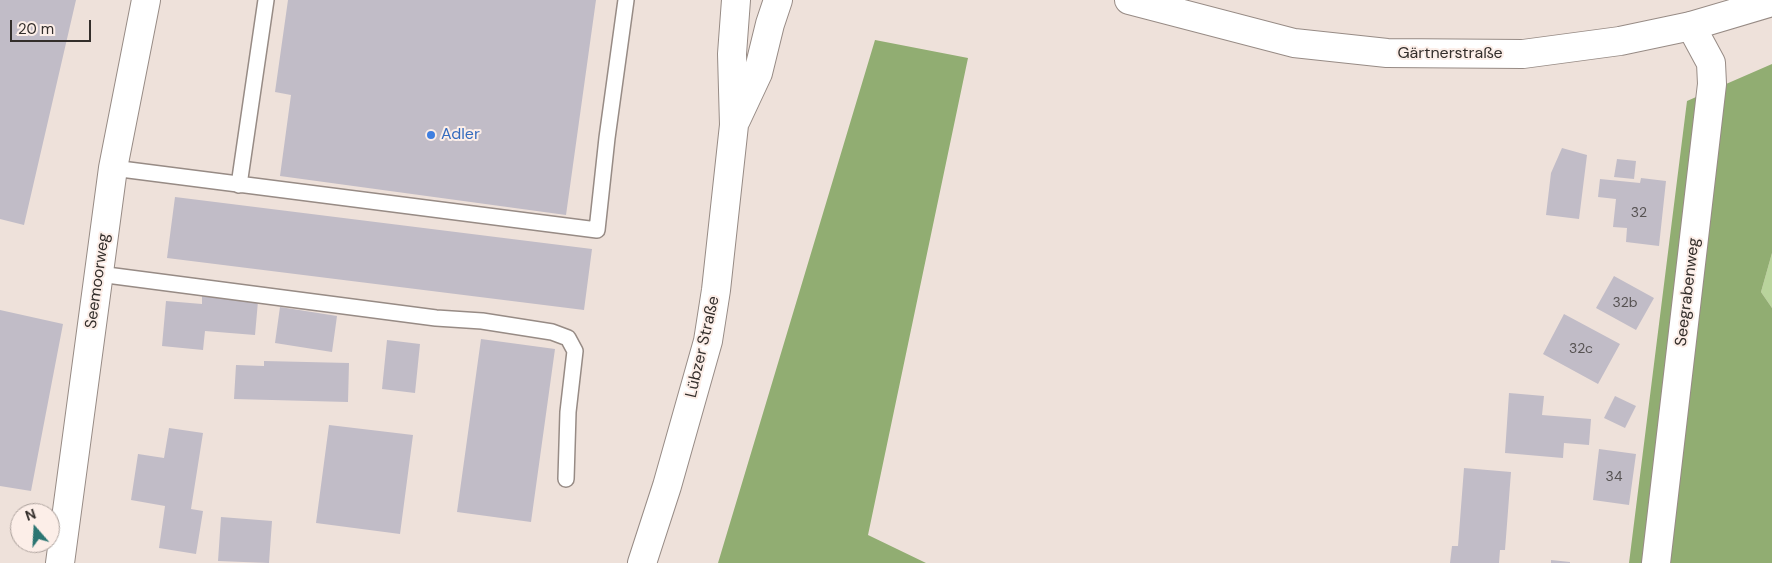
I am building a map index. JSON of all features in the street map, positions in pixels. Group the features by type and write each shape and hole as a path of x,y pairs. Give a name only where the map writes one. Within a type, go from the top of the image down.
{"street":[{"name":"Seemoorweg","path":"60,563 114,168 146,0"},
{"name":"Lübzer Straße","path":"642,563 667,486 708,341 716,290 734,125 732,54 736,0"},
{"name":"Lübzer Straße","path":"734,125 758,73 778,0"},
{"name":"Gärtnerstraße","path":"1129,0 1294,43 1387,53 1523,54 1620,41 1691,26 1772,2"},
{"name":"Seegrabenweg","path":"1656,563 1712,84 1711,63 1691,26"}],"lane":[{"path":"239,185 266,0"},
{"path":"114,168 597,230 626,0"},
{"path":"99,274 436,318 482,321 552,332 568,338 575,351 568,412 566,479"}],"green space":[{"path":"875,40 968,58 868,535 926,563 718,563"},
{"path":"1772,64 1772,253 1761,292 1772,308 1772,563 1629,563 1687,101"},
{"path":"1772,253 1772,308 1761,292"}],"building":[{"path":"0,0 76,0 24,225 0,219"},
{"name":"Adler","path":"288,0 596,0 566,215 280,176 291,95 275,92"},
{"path":"1562,148 1587,155 1579,219 1546,215 1551,173"},
{"path":"1617,159 1636,161 1634,179 1614,177"},
{"path":"1641,178 1666,181 1659,246 1626,242 1627,228 1613,227 1616,199 1598,197 1600,179 1640,183"},
{"path":"175,197 592,249 584,310 167,258"},
{"path":"1614,276 1654,298 1636,330 1596,308"},
{"path":"202,296 258,301 255,335 205,331 203,350 162,346 166,301 202,304"},
{"path":"280,307 337,316 332,352 275,343"},
{"path":"0,310 63,324 31,491 0,486"},
{"path":"1564,314 1620,344 1598,384 1543,354"},
{"path":"481,339 555,349 531,522 457,512"},
{"path":"387,340 420,344 415,393 382,389"},
{"path":"264,361 349,363 348,402 234,399 236,365 264,366"},
{"path":"1509,393 1544,396 1542,415 1591,419 1589,445 1564,443 1563,458 1505,453"},
{"path":"1615,396 1636,406 1625,428 1604,418"},
{"path":"329,425 413,435 400,534 316,523"},
{"path":"169,428 203,433 191,509 203,511 196,554 159,548 165,506 131,500 138,454 164,458"},
{"path":"1599,449 1636,454 1629,505 1593,500"},
{"path":"1464,468 1511,472 1505,550 1500,550 1499,563 1450,563 1452,546 1458,546"},
{"path":"221,517 272,521 269,563 218,561"},
{"path":"1551,560 1570,562 1570,563 1551,563"}],"place":[{"name":"Adler","path":"431,135"}]}
